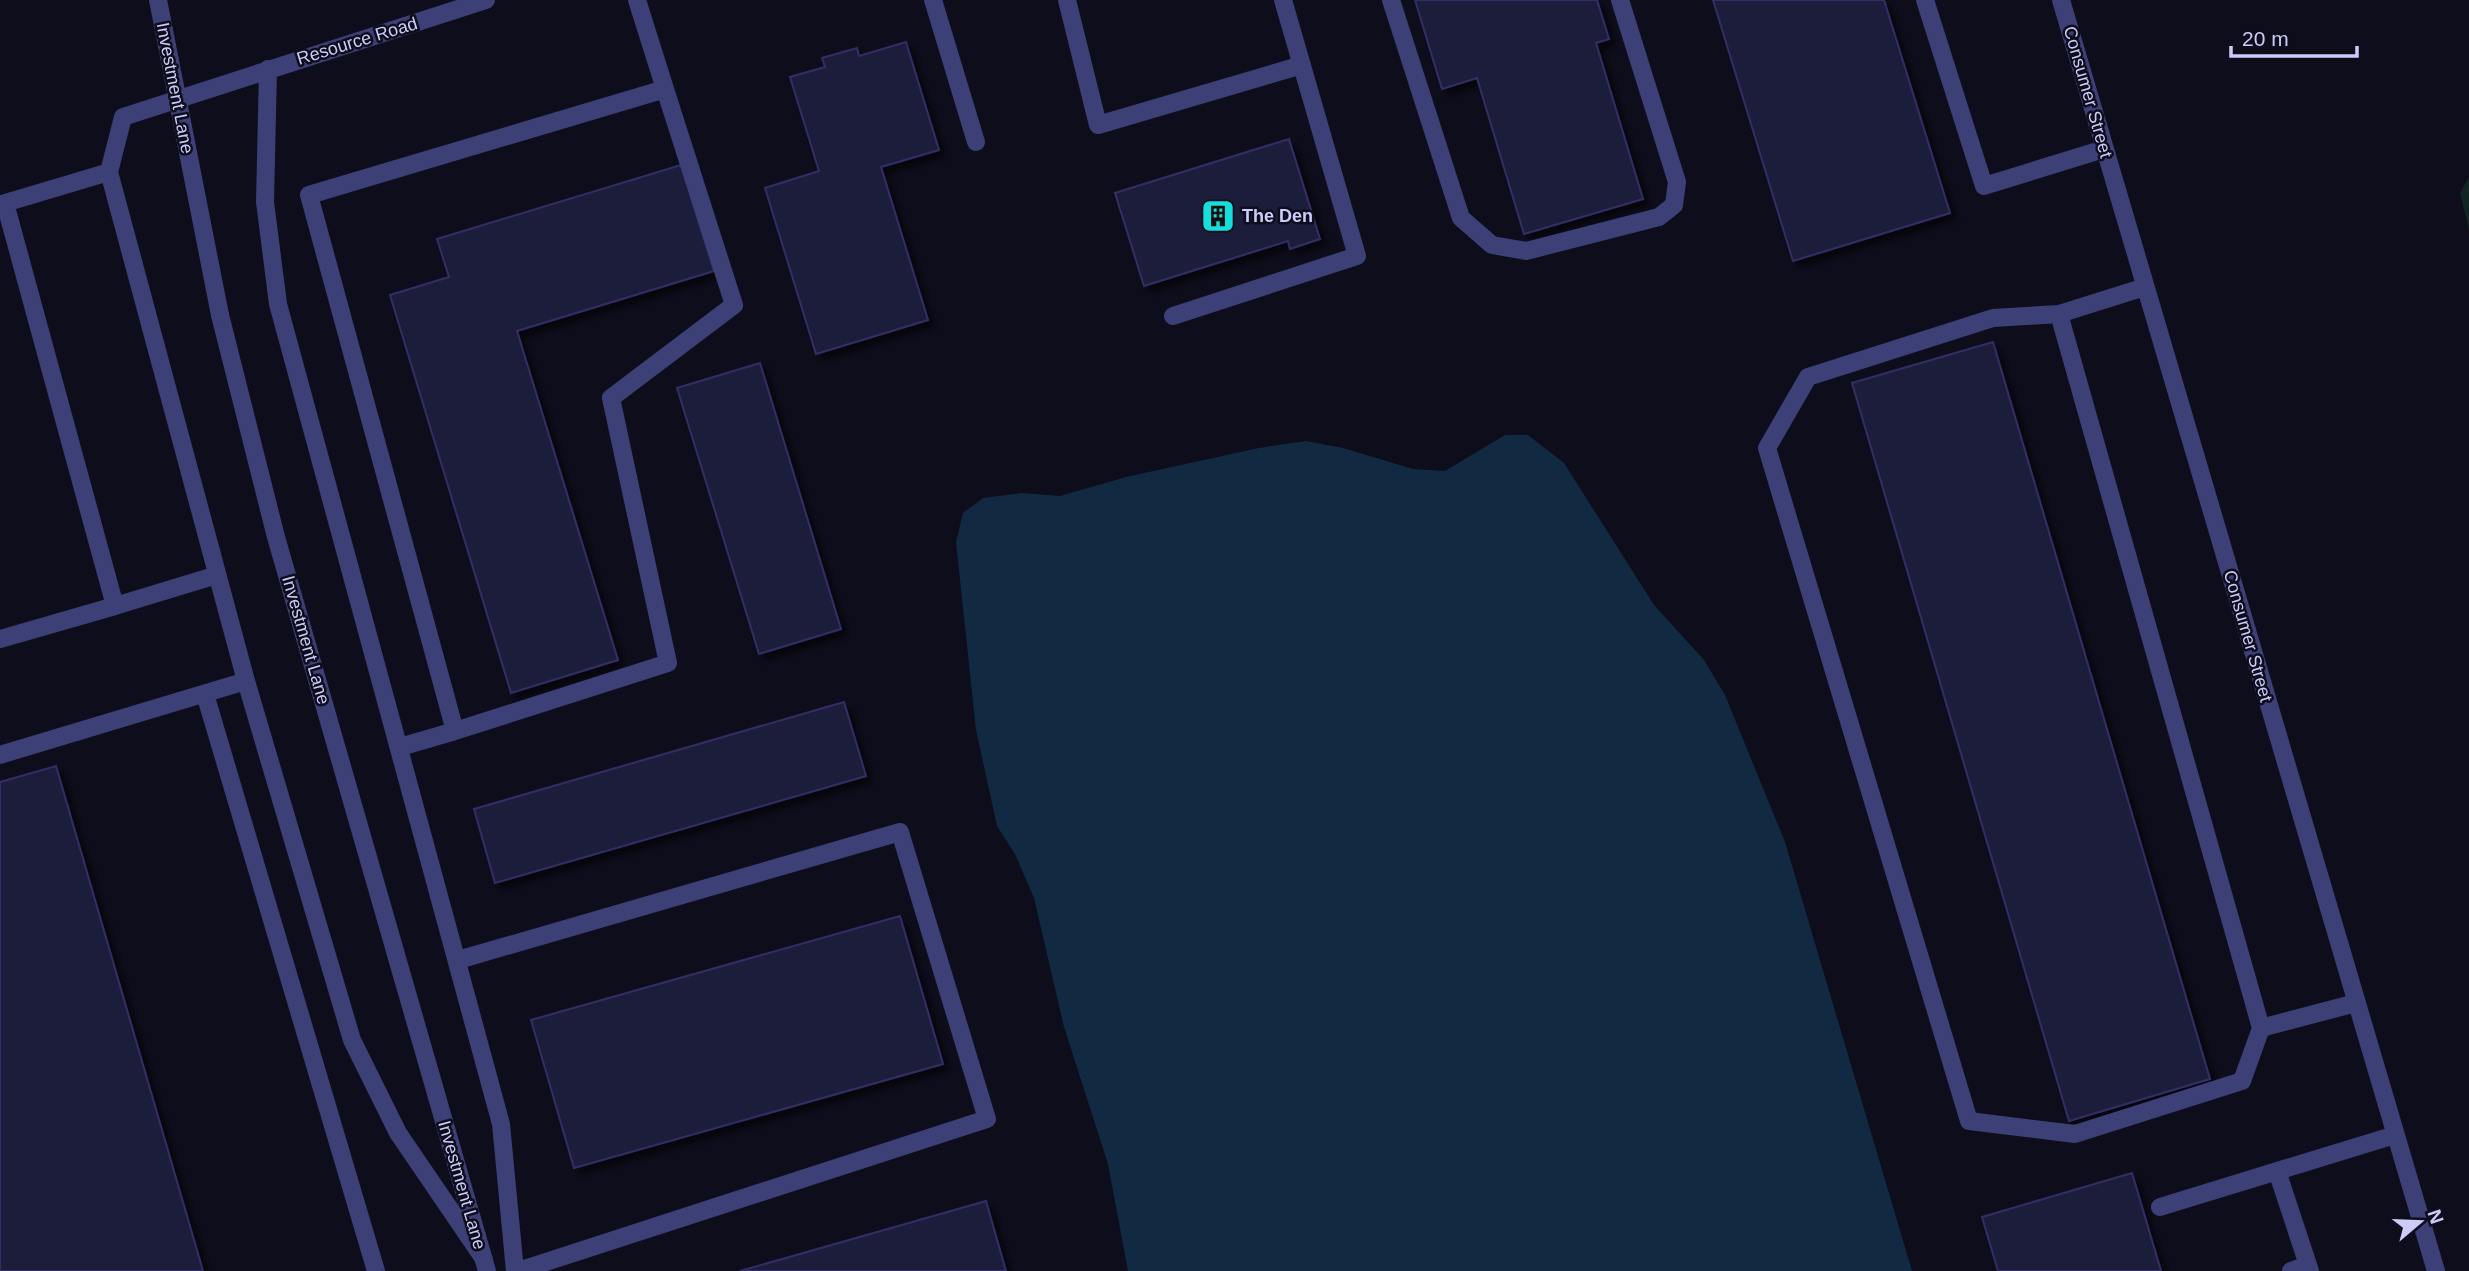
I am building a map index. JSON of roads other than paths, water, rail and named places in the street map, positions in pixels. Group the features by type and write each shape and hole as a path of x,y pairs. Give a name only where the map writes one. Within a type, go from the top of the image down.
{"street":[{"name":"Investment Lane","path":"158,0 220,315 276,537 485,1265"},
{"name":"Resource Road","path":"109,172 123,117 486,0"},
{"path":"400,747 667,663 611,398 734,305 637,0"},
{"path":"933,0 976,142"},
{"path":"1067,0 1098,125 1302,65"},
{"path":"1173,316 1357,256 1283,0"},
{"path":"1391,0 1461,218 1492,245 1527,251 1659,217 1674,205 1676,182 1620,0"},
{"path":"1925,0 1984,186 2104,149"},
{"name":"Consumer Street","path":"2060,0 2436,1271"},
{"path":"268,69 265,202 278,304 501,1124 517,1271 987,1119 900,832 458,960"},
{"path":"455,731 309,195 665,89"},
{"path":"115,606 2,204 109,172 246,681 352,1040 398,1133 485,1265"},
{"path":"2059,314 2261,1028 2242,1081 2074,1134 1969,1121 1767,448 1808,377 1993,318 2059,314 2145,287"},
{"path":"0,639 217,575"},
{"path":"0,755 246,681"},
{"path":"205,694 376,1271"},
{"path":"2261,1028 2356,1003"},
{"path":"2160,1207 2395,1135"},
{"path":"2277,1171 2303,1269"}],"water":[{"path":"1505,435 1528,435 1564,463 1654,605 1704,660 1725,695 1785,842 1912,1271 1128,1271 1108,1164 1064,1027 1034,898 1015,854 997,826 976,730 956,542 963,513 983,498 1021,493 1060,496 1126,477 1259,448 1306,441 1343,448 1413,469 1445,471"}],"place":[{"name":"The Den","path":"1218,216"}]}
